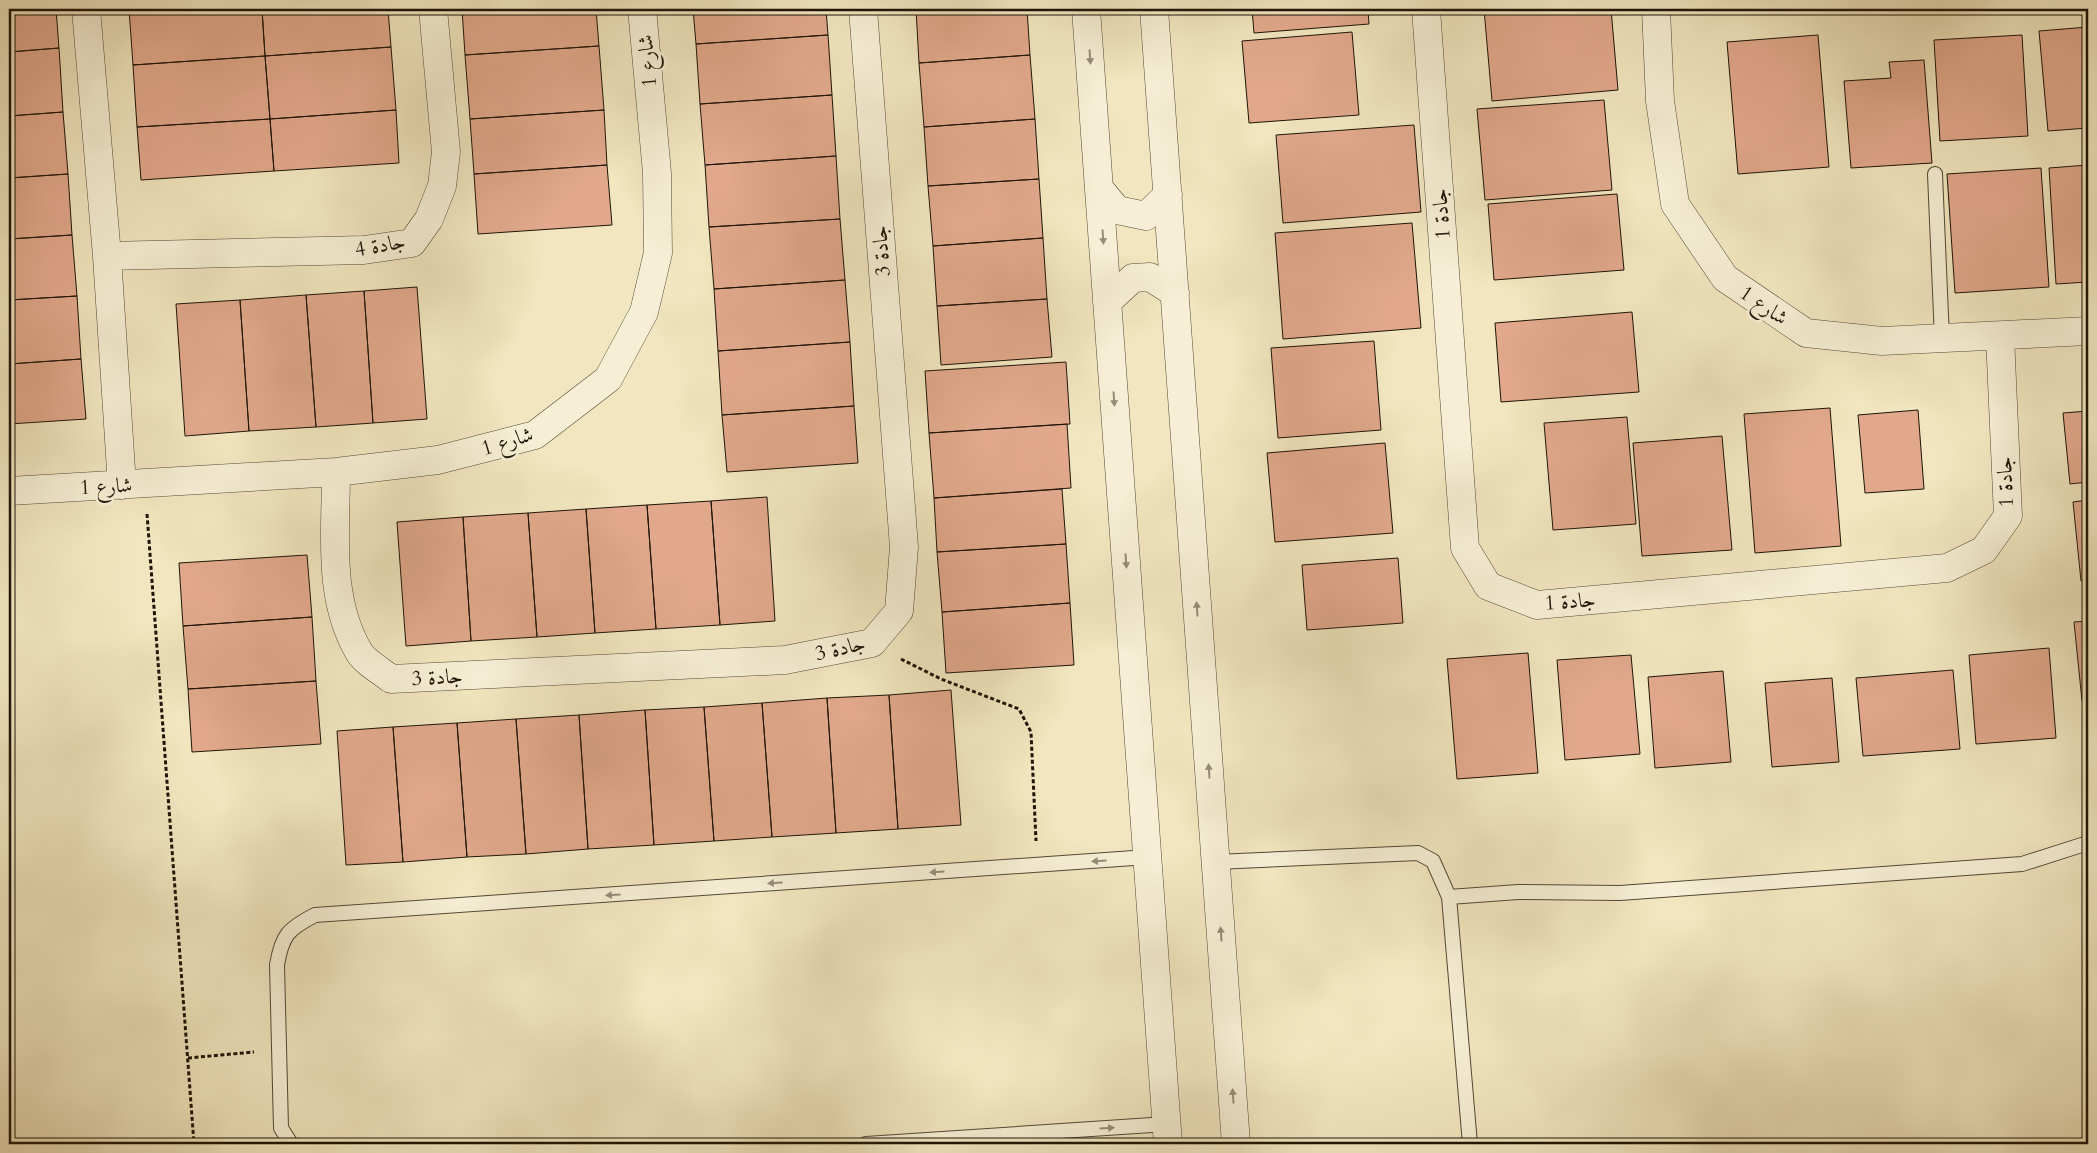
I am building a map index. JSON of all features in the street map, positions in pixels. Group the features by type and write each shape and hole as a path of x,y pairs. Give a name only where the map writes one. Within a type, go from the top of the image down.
{"street":[{"path":"86,9 108,256 133,484"},
{"name":"جادة 4","path":"108,256 364,250 412,243 429,220 442,186 446,152 433,9"},
{"name":"شارع 1","path":"9,491 336,472 438,460 535,435 608,380 644,312 658,254 657,173 642,9"},
{"name":"جادة 3","path":"336,472 336,586 359,654 391,679 785,660 872,643 899,611 904,547 863,9"},
{"path":"1086,9 1168,1134"},
{"path":"1154,9 1236,1144"},
{"name":"جادة 1","path":"1426,9 1465,548 1488,586 1537,605 1947,568 1984,550 2008,516 2000,336"},
{"name":"شارع 1","path":"1656,9 1660,100 1675,204 1725,278 1806,332 1882,341 2088,331"},
{"path":"1099,188 1117,210 1146,216 1168,195"},
{"path":"1107,302 1133,278 1150,277 1175,292"}],"lane":[{"path":"1936,174 1942,339"},
{"path":"1449,897 1518,892 1620,893 2022,864 2088,843"},
{"path":"1216,862 1418,853 1434,861 1449,897 1470,1144"},
{"path":"291,1144 281,1128 277,965 280,947 293,927 315,915 1148,857"},
{"path":"866,1144 1168,1134"}],"path":[{"path":"133,484 188,1058 194,1144"},
{"path":"872,643 941,680 1019,709 1031,732 1038,865"},
{"path":"188,1058 279,1050"}],"building":[{"path":"9,9 56,9 59,48 9,52"},
{"path":"129,9 262,9 265,56 133,65"},
{"path":"262,9 388,9 391,47 265,56"},
{"path":"462,9 596,9 599,46 465,55"},
{"path":"693,9 826,9 828,35 696,44"},
{"path":"916,9 1027,9 1030,55 919,63"},
{"path":"1252,9 1368,9 1369,24 1254,33"},
{"path":"1484,9 1611,9 1618,90 1492,101"},
{"path":"2088,27 2088,128 2048,131 2039,31"},
{"path":"1352,32 1359,115 1249,123 1242,41"},
{"path":"828,35 832,95 700,104 696,44"},
{"path":"1818,35 1829,167 1738,174 1727,42"},
{"path":"2022,35 2028,136 1940,141 1934,40"},
{"path":"599,46 604,110 470,119 465,55"},
{"path":"391,47 396,110 270,119 265,56"},
{"path":"59,48 63,112 9,116 9,52"},
{"path":"1030,55 1035,119 924,127 919,63"},
{"path":"265,56 270,119 137,127 133,65"},
{"path":"1924,60 1932,163 1851,168 1844,81 1891,78 1889,62"},
{"path":"832,95 836,156 705,165 700,104"},
{"path":"1604,100 1612,190 1485,200 1477,109"},
{"path":"396,110 399,163 274,171 270,119"},
{"path":"604,110 607,165 474,174 470,119"},
{"path":"63,112 68,174 9,178 9,116"},
{"path":"270,119 274,171 141,180 137,127"},
{"path":"1035,119 1039,179 928,186 924,127"},
{"path":"1414,125 1421,212 1283,223 1276,135"},
{"path":"836,156 840,219 709,227 705,165"},
{"path":"607,165 612,225 478,234 474,174"},
{"path":"2088,165 2088,282 2056,284 2049,168"},
{"path":"2041,168 2049,287 1955,293 1947,174"},
{"path":"68,174 72,235 9,239 9,178"},
{"path":"1039,179 1043,238 933,246 928,186"},
{"path":"1617,194 1624,270 1494,280 1488,204"},
{"path":"840,219 845,280 714,289 709,227"},
{"path":"1412,223 1421,328 1283,339 1275,233"},
{"path":"72,235 77,296 9,300 9,239"},
{"path":"1043,238 1047,299 937,306 933,246"},
{"path":"845,280 850,342 718,351 714,289"},
{"path":"417,287 427,419 373,423 364,291"},
{"path":"364,291 373,423 316,427 306,295"},
{"path":"306,295 316,427 249,431 240,300"},
{"path":"77,296 81,359 9,364 9,300"},
{"path":"1047,299 1052,357 941,365 937,306"},
{"path":"240,300 249,431 185,436 176,304"},
{"path":"1632,312 1639,392 1501,402 1495,323"},
{"path":"1374,341 1381,430 1278,438 1271,348"},
{"path":"850,342 854,406 722,415 718,351"},
{"path":"81,359 86,419 9,424 9,364"},
{"path":"1066,362 1070,424 929,433 925,371"},
{"path":"854,406 858,463 727,472 722,415"},
{"path":"1830,408 1841,546 1755,553 1744,414"},
{"path":"1918,410 1924,489 1865,493 1858,415"},
{"path":"2088,411 2088,482 2070,484 2063,413"},
{"path":"1627,417 1636,524 1553,530 1544,423"},
{"path":"1067,424 1071,488 934,498 929,433"},
{"path":"1722,436 1732,550 1642,556 1633,443"},
{"path":"1385,443 1393,533 1275,542 1267,453"},
{"path":"1062,489 1066,544 937,552 934,498"},
{"path":"767,497 775,621 720,625 711,501"},
{"path":"2088,500 2088,580 2081,581 2073,502"},
{"path":"711,501 720,625 656,629 647,505"},
{"path":"647,505 656,629 595,633 586,509"},
{"path":"586,509 595,633 537,637 528,513"},
{"path":"528,513 537,637 471,641 463,517"},
{"path":"463,517 471,641 406,646 397,522"},
{"path":"1066,544 1070,603 942,612 937,552"},
{"path":"307,555 312,617 183,626 179,563"},
{"path":"1398,558 1403,623 1307,630 1302,565"},
{"path":"1070,603 1074,665 946,673 942,612"},
{"path":"312,617 316,681 188,689 183,626"},
{"path":"2088,621 2088,701 2082,701 2074,622"},
{"path":"2049,648 2056,738 1976,744 1969,655"},
{"path":"1528,653 1538,773 1457,779 1447,659"},
{"path":"1631,655 1640,754 1565,760 1557,660"},
{"path":"1953,670 1960,749 1863,756 1856,678"},
{"path":"1723,671 1731,762 1655,768 1648,677"},
{"path":"1832,678 1839,762 1772,767 1765,683"},
{"path":"316,681 321,744 192,752 188,689"},
{"path":"951,690 961,825 898,829 889,695"},
{"path":"889,695 898,829 836,833 827,698"},
{"path":"827,698 836,833 772,837 762,703"},
{"path":"762,703 772,837 714,841 704,707"},
{"path":"704,707 714,841 654,845 645,710"},
{"path":"645,710 654,845 588,849 579,715"},
{"path":"579,715 588,849 526,854 516,719"},
{"path":"516,719 526,854 467,857 457,723"},
{"path":"457,723 467,857 403,862 393,727"},
{"path":"393,727 403,862 346,865 337,731"}]}
